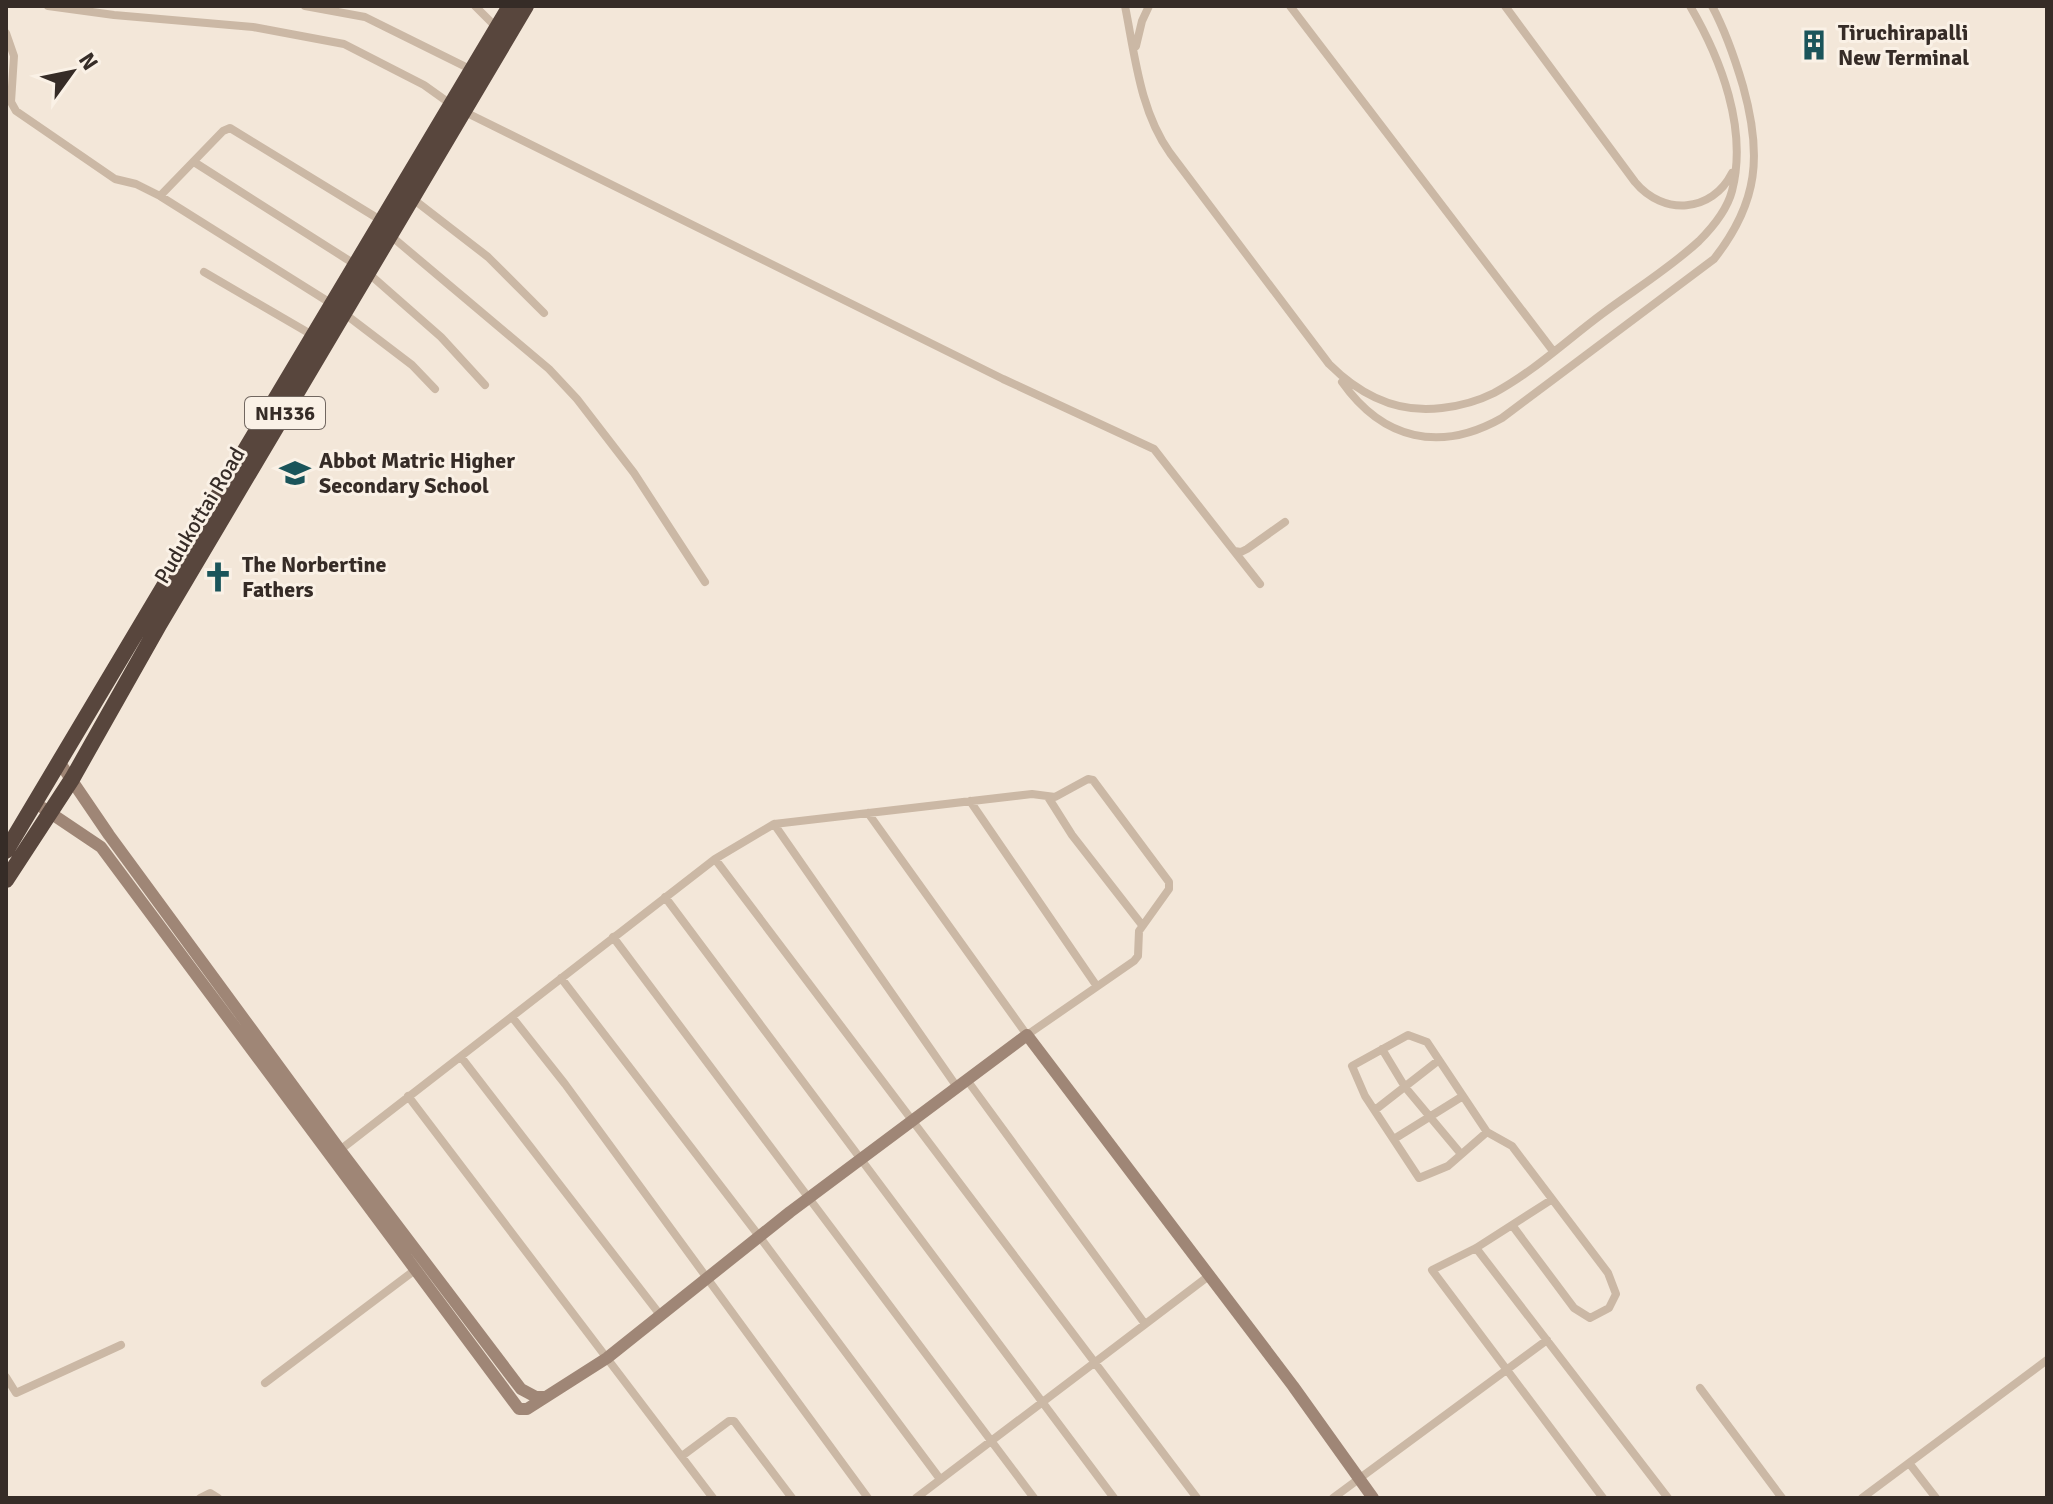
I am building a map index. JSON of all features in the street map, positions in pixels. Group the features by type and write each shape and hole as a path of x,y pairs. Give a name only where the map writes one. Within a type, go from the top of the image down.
{"highway":[{"name":"Pudukottai Road","path":"387,228 413,199 458,109 472,70 510,6"},
{"name":"Pudukottai Road","path":"6,851 249,459 458,109 526,6"},
{"name":"Pudukottai Road","path":"6,880 72,779 314,336 339,309"}],"street":[{"path":"48,6 253,27 344,44 424,85 458,109 1003,379 1154,449 1260,584"},
{"path":"305,6 344,9 365,17 472,70"},
{"path":"475,6 497,28"},
{"path":"1125,6 1150,118 1161,141 1354,399 1400,431 1421,438 1472,432 1502,418 1714,259 1731,238 1751,191 1755,165 1754,139 1737,66 1712,6"},
{"path":"1138,71 1138,33 1149,6"},
{"path":"1290,6 1553,351"},
{"path":"1505,6 1635,182 1649,196 1676,206 1695,205 1720,191 1734,169"},
{"path":"1329,364 1347,382 1368,396 1391,405 1416,409 1471,403 1493,393 1553,351 1698,242 1726,207 1732,189 1737,140 1720,69 1690,6"},
{"path":"6,33 9,50 14,56 11,102 16,111 115,179 136,184 160,196 339,309 412,365 435,389"},
{"path":"160,196 223,131 230,128 387,228 549,369 577,399 634,473 705,582"},
{"path":"194,162 362,269 441,337 485,385"},
{"path":"413,199 488,257 544,313"},
{"path":"204,272 314,336"},
{"path":"1234,551 1241,552 1285,522"},
{"path":"60,763 238,1020 413,1261 521,1389 536,1397 549,1396 607,1358 809,1198 1138,956 1139,931 1169,889 1169,882 1093,780 1088,779 1055,797 1032,794 774,824 715,859 340,1150"},
{"path":"1048,797 1072,835 1142,925"},
{"path":"970,801 1096,985"},
{"path":"35,803 101,847 340,1150 413,1261"},
{"path":"868,813 1027,1035 1293,1386 1373,1498"},
{"path":"774,824 962,1084 1145,1324"},
{"path":"715,859 1197,1498"},
{"path":"665,897 1114,1498"},
{"path":"613,937 1034,1498"},
{"path":"561,978 940,1479"},
{"path":"512,1017 565,1084 868,1498"},
{"path":"1487,1132 1448,1166 1419,1178 1375,1110 1352,1066 1408,1035 1427,1042 1487,1132 1512,1146 1608,1273 1616,1294 1609,1308 1590,1318 1574,1308 1512,1225"},
{"path":"1382,1049 1405,1087 1461,1154"},
{"path":"461,1057 661,1316"},
{"path":"1375,1110 1439,1060"},
{"path":"408,1096 713,1498"},
{"path":"1394,1139 1463,1096"},
{"path":"1551,1200 1476,1248 1432,1270 1603,1498"},
{"path":"1476,1248 1668,1498"},
{"path":"265,1383 413,1261"},
{"path":"916,1498 1210,1275"},
{"path":"1333,1498 1547,1340"},
{"path":"6,1377 16,1393 121,1345"},
{"path":"1862,1498 2047,1360"},
{"path":"1700,1388 1782,1498"},
{"path":"682,1456 729,1421 734,1421 792,1498"},
{"path":"1909,1463 1936,1498"},
{"path":"200,1498 210,1493 218,1498"}],"place":[{"name":"Tiruchirapalli New Terminal","path":"1814,45"},
{"name":"Abbot Matric Higher Secondary School","path":"295,473"},
{"name":"The Norbertine Fathers","path":"218,577"}]}
